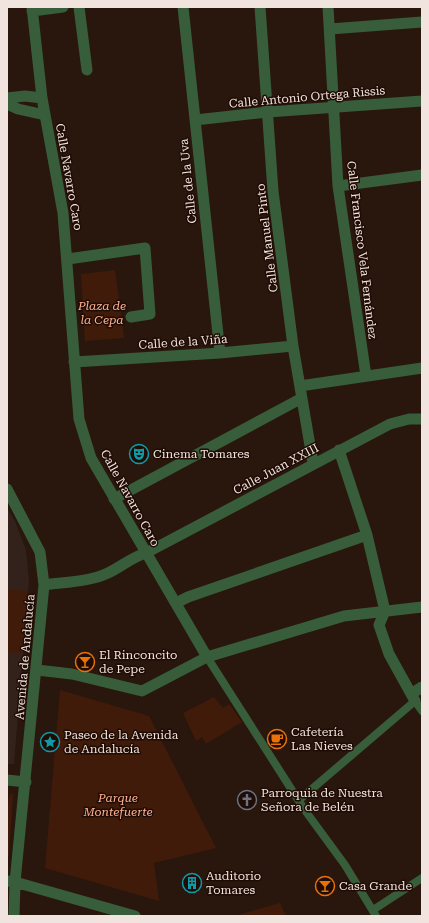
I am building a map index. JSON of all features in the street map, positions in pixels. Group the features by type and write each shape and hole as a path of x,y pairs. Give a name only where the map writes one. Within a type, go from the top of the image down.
{"street":[{"path":"32,9 63,7"},
{"path":"79,7 87,70"},
{"name":"Calle de la Uva","path":"183,7 220,353"},
{"name":"Calle Manuel Pinto","path":"260,7 273,191 293,346 313,463"},
{"name":"Calle Francisco Vela Fernández","path":"328,7 338,186 366,376"},
{"name":"Calle Navarro Caro","path":"32,9 42,98 64,213 79,419 91,458 207,657 299,800 345,865 374,913"},
{"path":"330,29 422,22"},
{"path":"7,98 25,96 42,98"},
{"name":"Calle Antonio Ortega Rissis","path":"195,120 268,112 422,101"},
{"path":"7,104 18,109 45,115"},
{"path":"338,186 422,175"},
{"path":"68,259 144,248 150,314 131,317"},
{"name":"Calle de la Viña","path":"74,362 220,353 293,346"},
{"path":"300,386 422,368"},
{"path":"114,499 302,398"},
{"name":"Calle Juan XXIII","path":"44,585 107,574 136,556 146,553 313,463 390,424 409,419 422,419"},
{"path":"339,450 367,534 385,611 379,625 389,654 413,698 422,711"},
{"name":"Avenida de Andalucía","path":"7,490 40,552 44,585 26,782 11,882 14,916"},
{"path":"176,603 188,597 367,534"},
{"path":"37,670 72,674 142,691 207,657 344,616 422,606"},
{"path":"299,800 413,698 422,687"},
{"path":"7,780 26,782"},
{"path":"374,913 422,878"},
{"path":"11,882 135,916"}],"shaded area":[{"path":"7,508 15,521 26,550 29,580 14,764 7,764"}],"green space":[{"name":"Plaza de la Cepa","path":"115,270 124,338 85,341 81,274"},
{"path":"7,589 28,591 23,653 9,652 7,675"},
{"name":"Parque Montefuerte","path":"60,690 149,716 216,848 154,863 159,901 45,868"},
{"path":"214,697 223,708 229,704 242,722 206,744 202,737 196,741 183,713"},
{"path":"10,794 13,794 9,856 7,858 7,808"},
{"path":"280,903 286,916 241,916 241,914"}],"place":[{"name":"Cinema Tomares","path":"139,454"},
{"name":"El Rinconcito de Pepe","path":"85,662"},
{"name":"Cafetería Las Nieves","path":"277,739"},
{"name":"Paseo de la Avenida de Andalucía","path":"50,742"},
{"name":"Parroquia de Nuestra Señora de Belén","path":"247,800"},
{"name":"Auditorio Tomares","path":"192,883"},
{"name":"Casa Grande","path":"325,886"}]}
